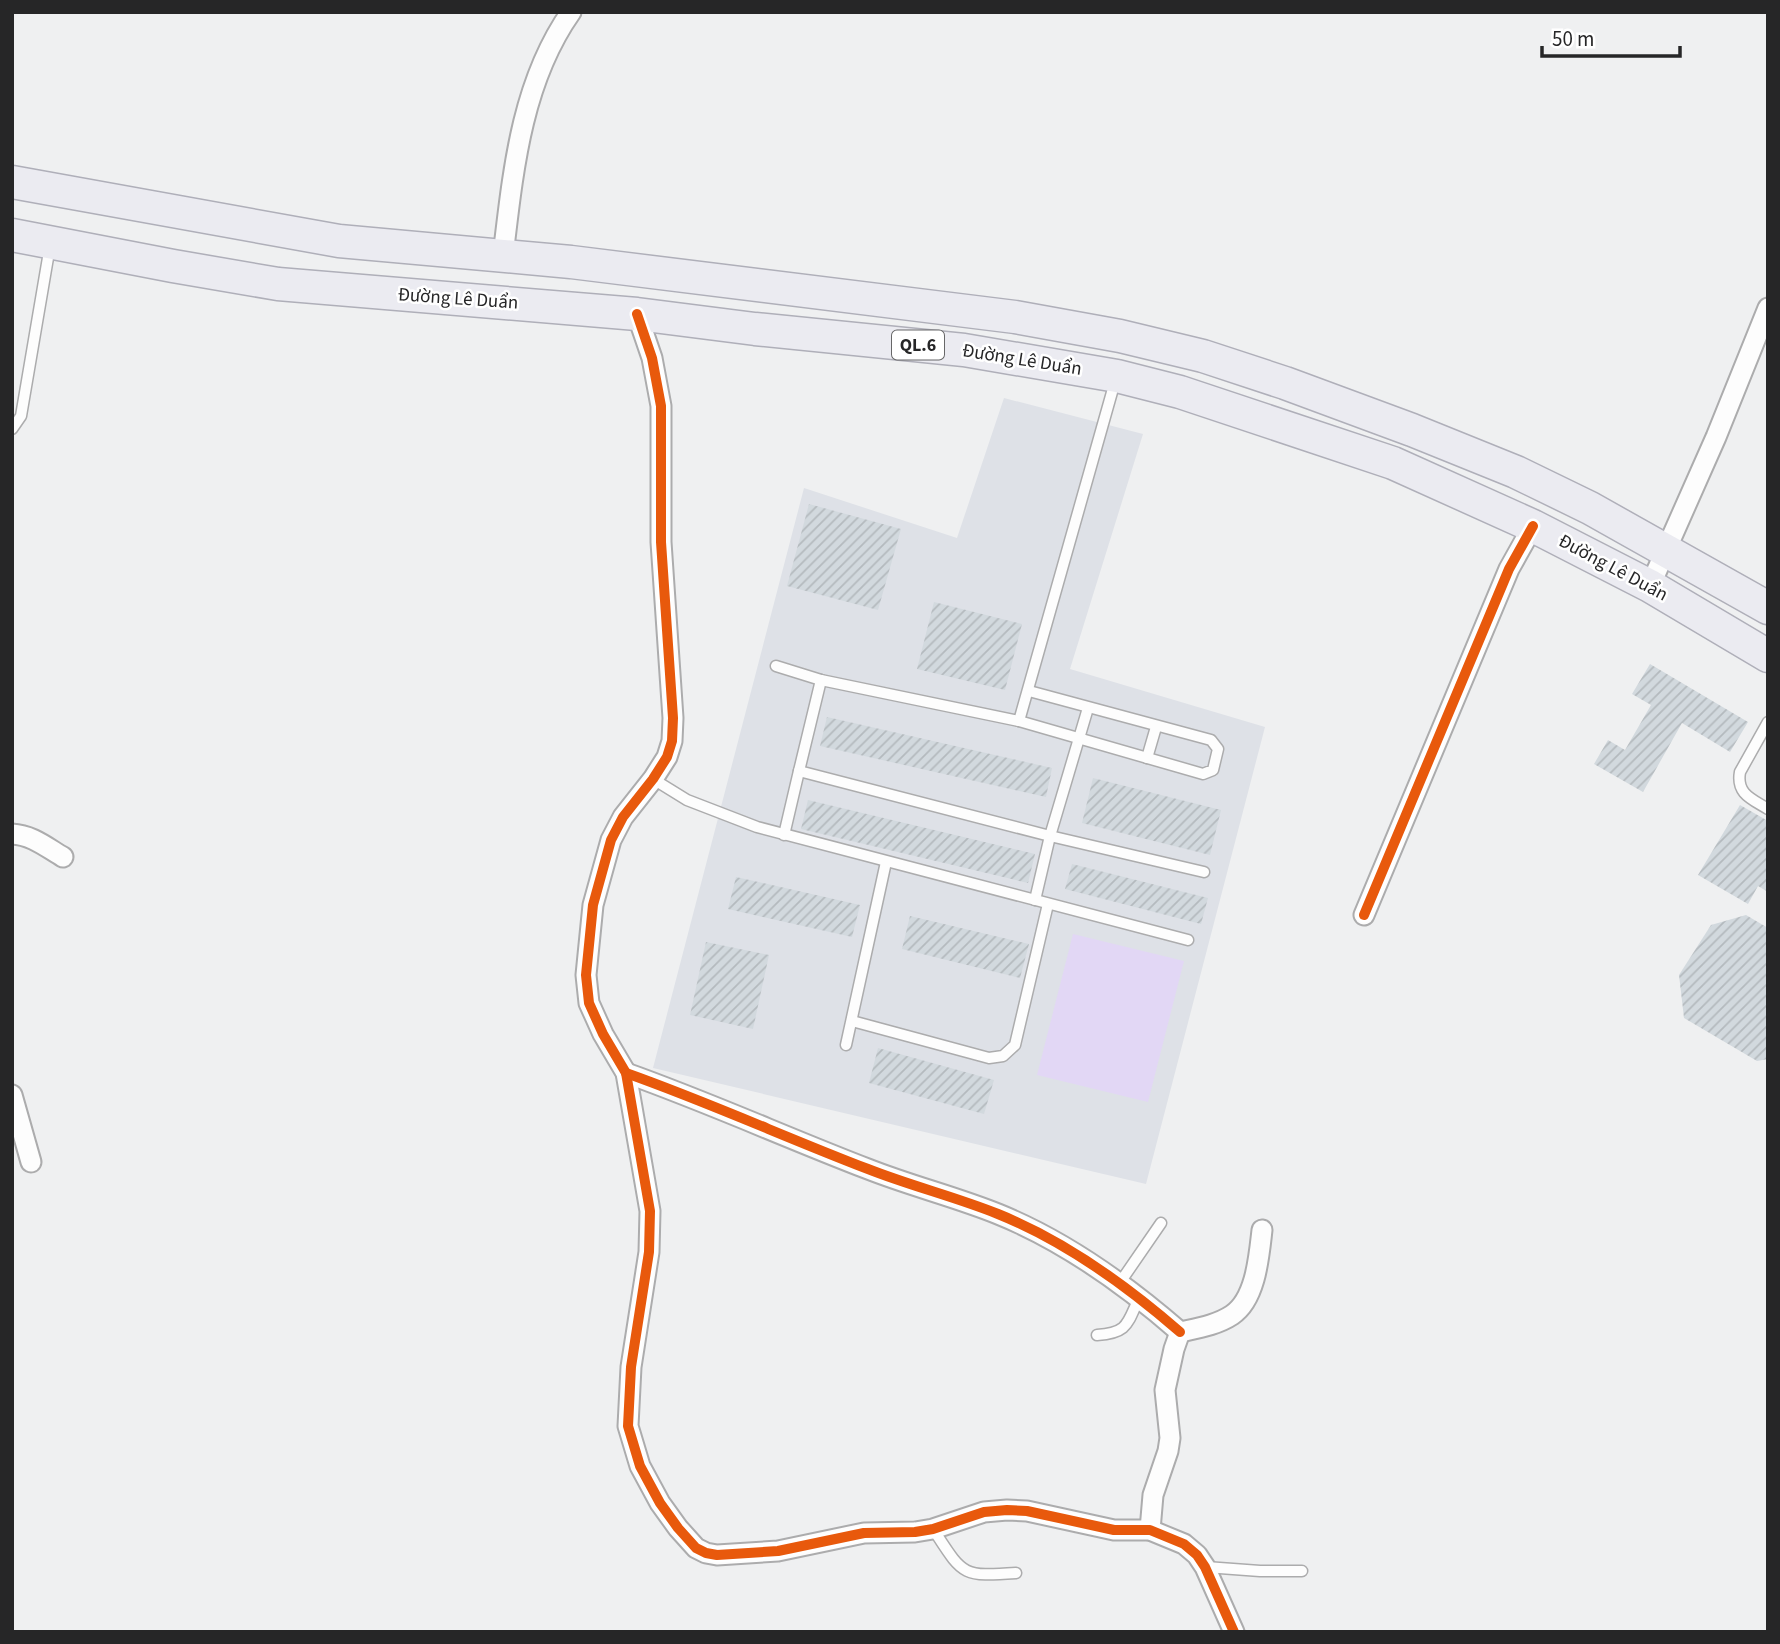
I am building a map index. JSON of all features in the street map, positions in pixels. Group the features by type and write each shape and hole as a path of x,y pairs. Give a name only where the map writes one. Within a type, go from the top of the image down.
{"main road":[{"name":"Đường Lê Duẩn","path":"12,182 340,242 571,262 1015,317 1120,336 1203,356 1412,430 1516,472 1590,508 1768,608"},
{"name":"Đường Lê Duẩn","path":"12,235 278,284 637,314 964,350 1117,376 1193,396 1393,463 1533,526 1650,586 1768,656"},
{"path":"565,307 571,262"}],"street":[{"path":"503,256 530,95 552,42 571,12"},
{"path":"1650,586 1768,308"},
{"path":"637,314 652,358 661,406 661,542 673,718 672,741 667,757 623,817 611,840 593,905 586,975 589,1003 603,1034 626,1073 650,1211 649,1252 631,1367 628,1426 640,1466 660,1503 696,1548 716,1555 778,1551 864,1533 915,1532 984,1512 1007,1510 1027,1511 1114,1530 1150,1530 1184,1544 1197,1555 1234,1632"},
{"path":"1364,915 1509,569 1533,526"},
{"path":"12,834 25,835 36,840 63,858"},
{"path":"626,1073 702,1101 866,1169 1002,1215 1083,1258 1139,1298 1180,1332"},
{"path":"12,1095 31,1162"},
{"path":"1180,1332 1212,1325 1233,1314 1244,1303 1258,1263 1262,1230"},
{"path":"1150,1530 1153,1495 1170,1438 1165,1390 1180,1332"}],"lane":[{"path":"12,429 21,416 50,242"},
{"path":"1019,721 1117,376"},
{"path":"776,666 821,680 1019,721 1203,774 1213,770 1217,749 1213,742 1029,691"},
{"path":"784,835 821,680"},
{"path":"1035,900 1050,836 1088,708"},
{"path":"1768,722 1738,779 1745,796 1768,809"},
{"path":"1147,758 1156,727"},
{"path":"799,771 1050,836 1204,872"},
{"path":"653,779 687,800 719,814 784,835 1188,940"},
{"path":"846,1045 887,862"},
{"path":"852,1021 989,1058 1003,1056 1015,1045 1048,904"},
{"path":"1119,1284 1161,1223"},
{"path":"1097,1335 1114,1334 1125,1328 1139,1298"},
{"path":"933,1528 954,1561 968,1573 1016,1573"},
{"path":"1205,1567 1302,1571"}],"shaded area":[{"path":"1004,398 1143,434 1070,669 1265,727 1146,1184 653,1068 804,488 957,538"},
{"path":"1073,934 1184,961 1148,1102 1037,1075"}],"building":[{"path":"809,504 901,529 878,610 787,586"},
{"path":"934,602 1022,624 1005,690 917,669"},
{"path":"1650,664 1748,722 1730,752 1682,723 1643,792 1594,764 1608,740 1625,750 1651,705 1632,694"},
{"path":"827,717 1052,768 1046,797 820,746"},
{"path":"1093,778 1221,810 1210,855 1082,823"},
{"path":"808,800 1035,854 1028,883 801,829"},
{"path":"1740,805 1768,821 1768,892 1758,886 1748,904 1698,875"},
{"path":"1072,864 1208,898 1201,924 1065,889"},
{"path":"736,877 860,905 852,937 728,909"},
{"path":"1746,915 1768,928 1768,1059 1757,1061 1684,1018 1679,975 1711,925"},
{"path":"910,916 1029,944 1020,978 902,949"},
{"path":"706,942 769,955 753,1029 690,1015"},
{"path":"878,1048 994,1080 984,1114 869,1083"}],"cycle path":[{"path":"637,314 652,358 661,406 661,542 673,718 672,741 667,757 623,817 611,840 593,905 586,975 589,1003 603,1034 626,1073 650,1211 649,1252 631,1367 628,1426 640,1466 660,1503 678,1528 696,1548 717,1555 778,1551 864,1533 915,1532 933,1529 984,1512 1007,1510 1027,1511 1114,1530 1150,1530 1184,1544 1197,1555 1234,1632"},
{"path":"1364,915 1509,569 1533,526"},
{"path":"626,1073 868,1169 1023,1225 1094,1266 1180,1332"}]}
